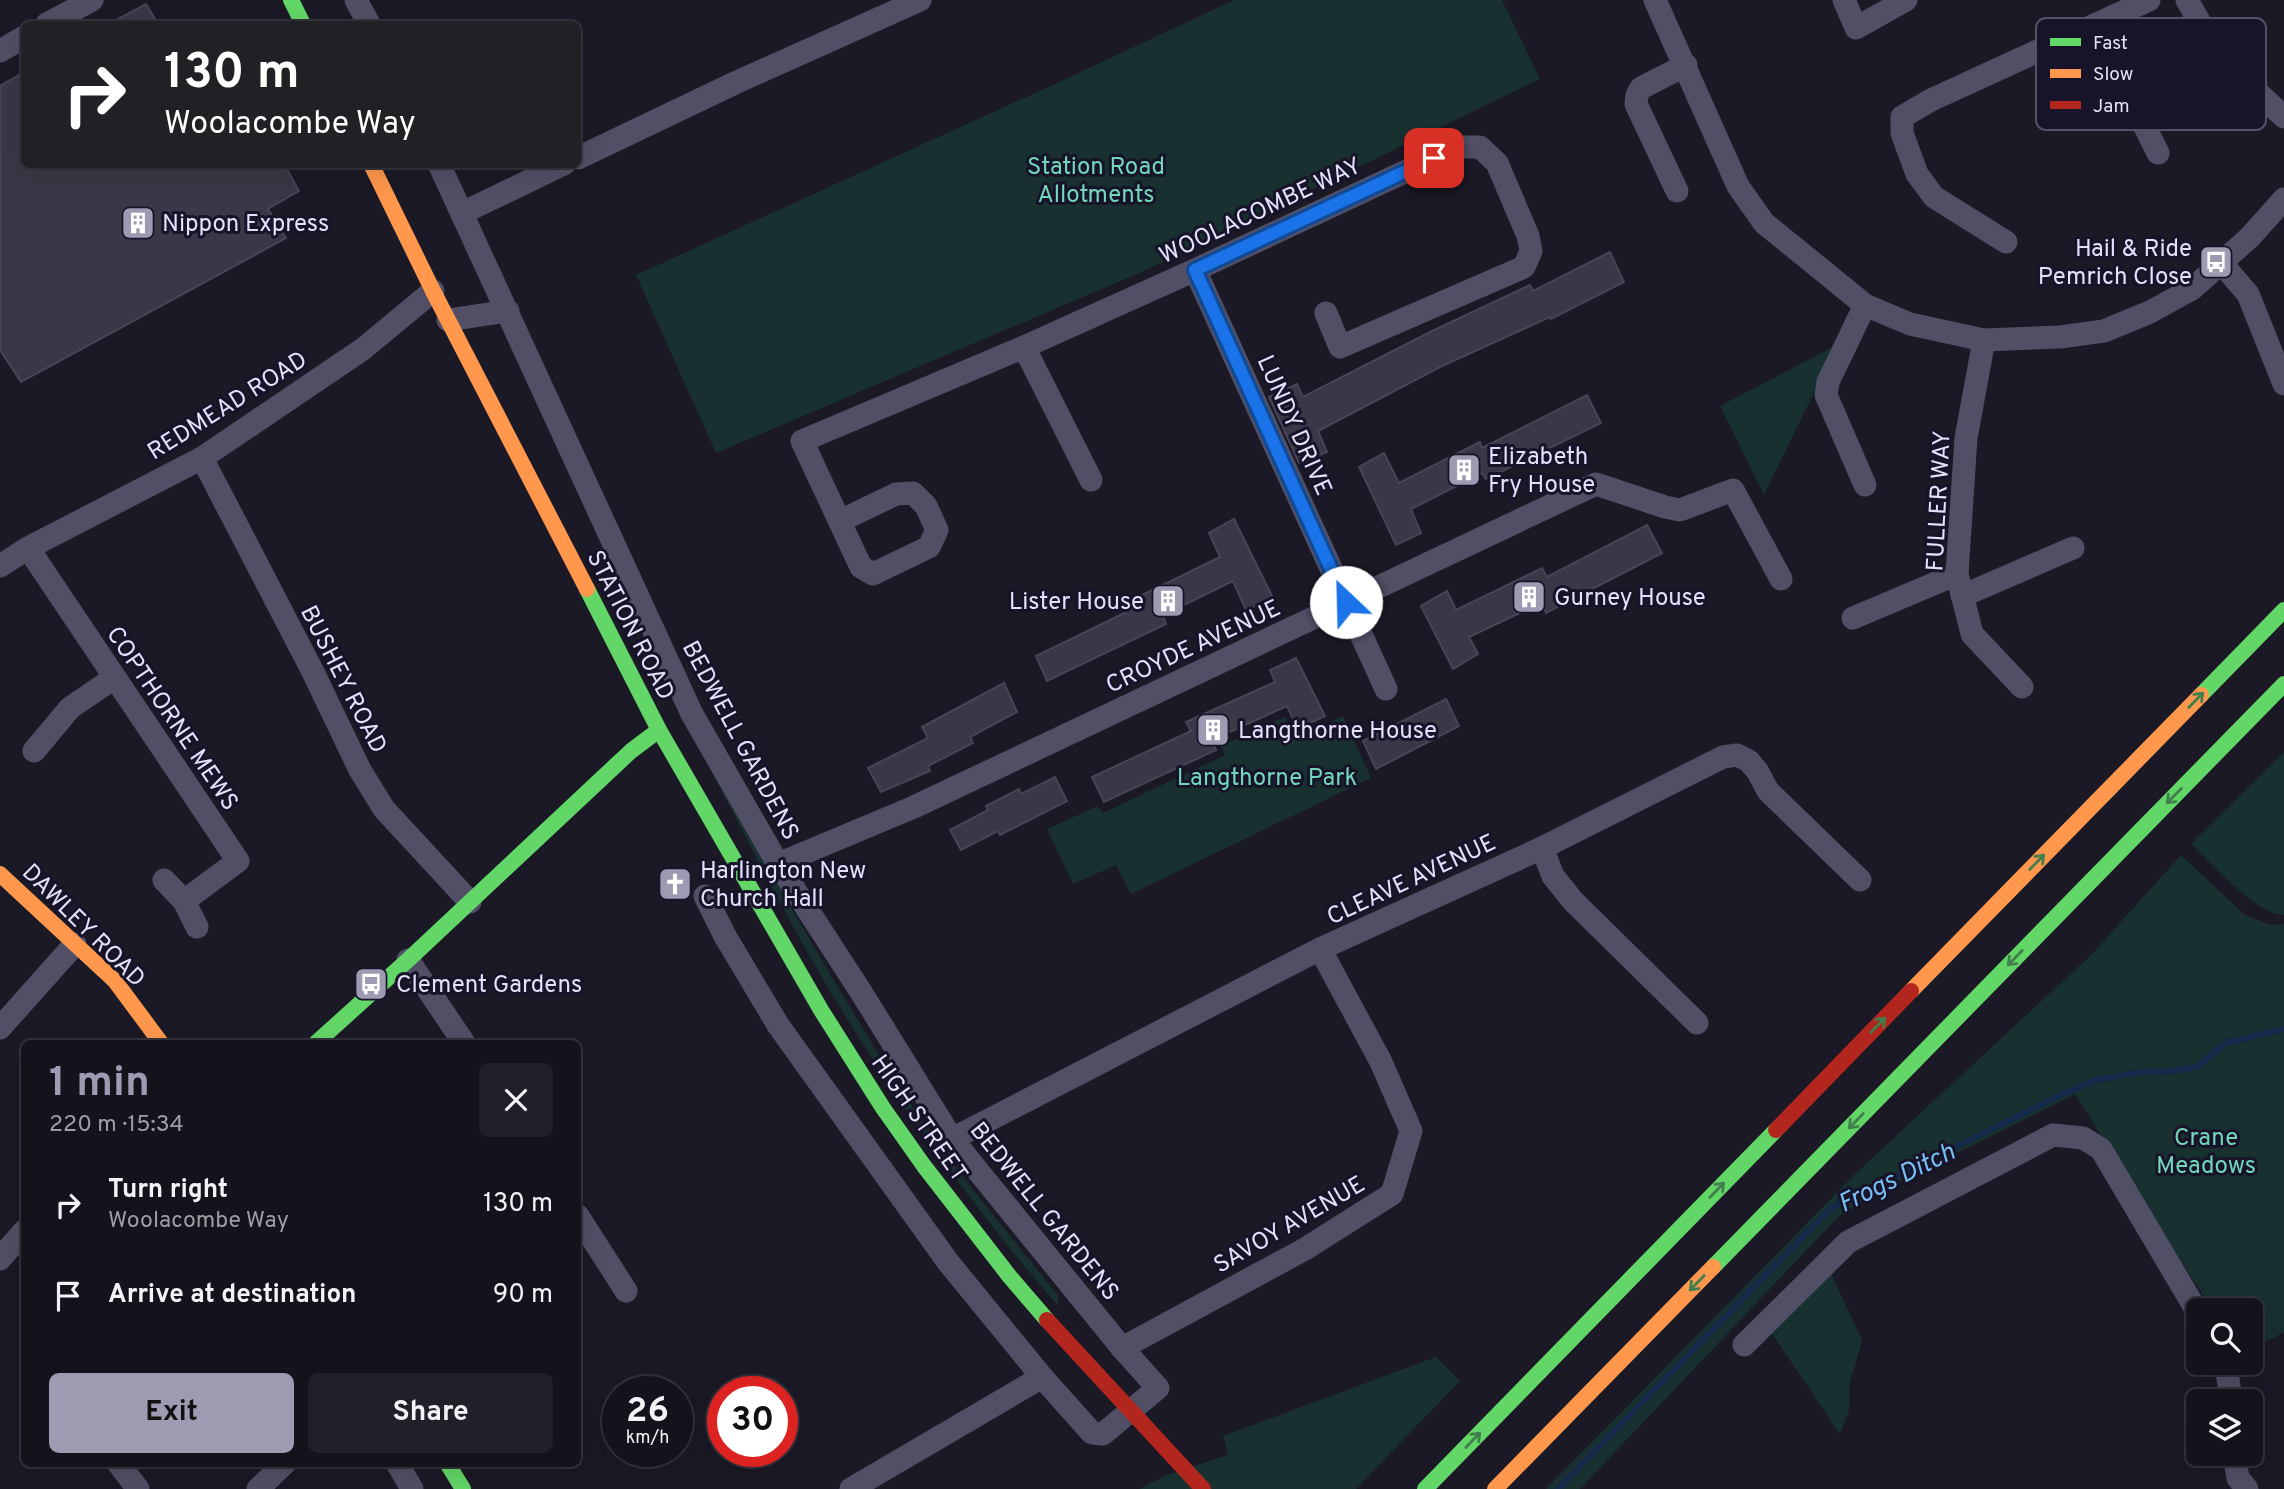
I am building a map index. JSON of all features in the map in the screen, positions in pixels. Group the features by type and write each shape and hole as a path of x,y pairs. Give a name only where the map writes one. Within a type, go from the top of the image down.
{"main road":[{"path":"291,0 302,21"},
{"name":"STATION ROAD","path":"319,1040 631,751 659,730 433,291 373,168"},
{"path":"1425,1489 2284,610"},
{"path":"1495,1489 2284,684"},
{"name":"HIGH STREET","path":"659,730 821,1010 883,1108 972,1230 1047,1320 1203,1489"},
{"name":"DAWLEY ROAD","path":"0,874 115,981 158,1040"},
{"path":"449,1467 463,1489"}],"street":[{"path":"53,21 92,0"},
{"path":"356,0 367,21"},
{"path":"581,157 737,82 920,0"},
{"path":"1655,0 1738,186 1764,223 1866,305 1910,324 1984,340 2060,337 2104,331 2150,312 2192,289 2250,237 2284,199"},
{"path":"1844,0 1856,28 1906,0"},
{"path":"2109,18 2149,0"},
{"path":"2187,0 2197,18"},
{"path":"0,51 21,39"},
{"path":"2006,243 1934,197 1917,174 1902,133 1902,117 1931,100 2036,52"},
{"path":"1677,191 1636,104 1637,95 1642,88 1686,65"},
{"path":"2266,100 2284,117"},
{"path":"2146,130 2158,153"},
{"name":"WOOLACOMBE WAY","path":"840,521 802,441 1024,347 1458,147 1480,147 1488,153 1497,163 1528,236 1531,251 1524,267 1340,347 1326,313"},
{"name":"BEDWELL GARDENS","path":"441,168 692,714 778,864 952,1139 1122,1348 1158,1388 1103,1434 1092,1433 1042,1377"},
{"path":"462,213 556,168"},
{"path":"2222,264 2248,295 2284,384"},
{"name":"LUNDY DRIVE","path":"1195,270 1386,689"},
{"name":"REDMEAD ROAD","path":"0,566 28,548 202,458 363,349 433,291"},
{"path":"1865,485 1826,395 1828,382 1866,305"},
{"path":"448,320 508,311"},
{"name":"FULLER WAY","path":"1984,340 1966,438 1959,585 1972,634 2022,687"},
{"path":"1024,347 1091,480"},
{"name":"BUSHEY ROAD","path":"202,458 313,672 360,770 384,810 470,902"},
{"name":"CROYDE AVENUE","path":"778,864 915,807 1596,484 1681,510 1733,490 1781,579"},
{"name":"COPTHORNE MEWS","path":"28,548 238,861 184,901"},
{"path":"1853,618 2073,548"},
{"path":"34,751 70,708 114,678"},
{"name":"CLEAVE AVENUE","path":"952,1139 1320,949 1542,848 1723,757 1737,755 1749,761 1768,791 1860,880"},
{"path":"1542,848 1553,876 1573,901 1697,1023"},
{"path":"164,880 184,901 197,927"},
{"path":"705,896 725,936 778,1025 948,1262 1042,1377 851,1489"},
{"path":"0,1028 75,944"},
{"name":"SAVOY AVENUE","path":"1122,1348 1306,1249 1392,1194 1411,1131 1381,1062 1320,949"},
{"path":"408,960 462,1040"},
{"path":"1744,1345 1848,1242 2053,1135 2083,1138 2101,1149 2189,1298"},
{"path":"581,1221 626,1291"},
{"path":"0,1259 21,1234"},
{"path":"2236,1466 2238,1478 2247,1489"},
{"path":"121,1467 138,1489"},
{"path":"258,1489 281,1467"},
{"path":"399,1467 412,1489"}],"green space":[{"name":"Station Road Allotments","path":"1234,0 1502,0 1540,79 1144,271 716,453 636,275"},
{"path":"1837,345 1764,495 1720,406"},
{"name":"Langthorne Park","path":"1343,716 1371,778 1131,894 1116,865 1073,884 1047,829 1098,806 1103,813 1225,755 1221,746 1285,717 1296,739"},
{"path":"2284,752 2284,915 2273,913 2248,898 2191,844"},
{"path":"711,771 897,1085 970,1186 1057,1294 1059,1307 965,1191 880,1070 812,960"},
{"name":"Crane Meadows","path":"2181,855 2245,915 2271,925 2284,924 2284,1332 2263,1343 2263,1298 2205,1298 2075,1094 1893,1185 1838,1217 1580,1489 1546,1489 1856,1173 2092,954"},
{"path":"1830,1271 1862,1340 1849,1386 1849,1411 1840,1434 1768,1328"},
{"path":"1436,1357 1460,1381 1356,1489 1140,1489 1162,1477 1228,1455 1223,1436"}],"building":[{"path":"146,4 156,21 115,21"},
{"name":"Nippon Express","path":"21,74 21,168 286,168 299,191 268,209 286,238 21,382 0,350 0,86"},
{"path":"1610,252 1624,282 1551,319 1550,317 1440,367 1318,431 1327,452 1299,463 1269,397 1297,384 1303,397 1430,332 1530,285 1533,291"},
{"name":"Elizabeth Fry House","path":"1587,395 1601,423 1486,479 1482,473 1411,509 1421,533 1396,545 1359,467 1384,453 1399,483 1480,442 1482,448"},
{"name":"Lister House","path":"1234,519 1273,598 1246,610 1233,581 1163,615 1166,624 1047,681 1036,656 1145,603 1142,595 1220,557 1209,533"},
{"name":"Gurney House","path":"1647,525 1662,553 1546,613 1541,603 1469,637 1478,654 1453,669 1421,606 1447,591 1456,610 1542,568 1547,577"},
{"name":"Langthorne House","path":"1296,658 1325,716 1298,729 1287,706 1212,740 1216,750 1104,802 1092,777 1191,731 1186,722 1275,682 1270,670"},
{"path":"1004,683 1017,712 970,737 973,743 928,766 930,771 881,792 868,768 928,738 922,727"},
{"path":"1446,699 1459,726 1376,769 1363,741"},
{"path":"1055,777 1067,801 1000,835 998,831 961,850 950,830 988,810 986,806 1019,789 1021,794"}],"waterway":[{"name":"Frogs Ditch","path":"1558,1489 1831,1208 2096,1080 2141,1072 2197,1067 2225,1043 2284,1029"}],"traffic: fast":[{"path":"291,0 302,21"},
{"path":"587,589 659,730 821,1010 883,1108 924,1166 1047,1320"},
{"path":"2201,695 2284,610"},
{"path":"1713,1267 2284,684"},
{"path":"319,1040 631,751 659,730"},
{"path":"1425,1489 1776,1130"},
{"path":"449,1467 463,1489"}],"traffic: slow":[{"path":"373,168 433,291 587,589"},
{"path":"1911,991 2201,695"},
{"path":"0,874 115,981 159,1040"},
{"path":"1495,1489 1713,1267"}],"traffic: jam":[{"path":"1776,1130 1911,991"},
{"path":"1047,1320 1203,1489"}],"place":[{"name":"Nippon Express","path":"138,223"},
{"name":"Hail & Ride Pemrich Close","path":"2216,262"},
{"name":"Elizabeth Fry House","path":"1464,470"},
{"name":"Gurney House","path":"1529,597"},
{"name":"Lister House","path":"1168,601"},
{"name":"Langthorne House","path":"1213,730"},
{"name":"Harlington New Church Hall","path":"675,884"},
{"name":"Clement Gardens","path":"371,984"}],"route":[{"path":"1346,602 1195,270 1434,158"}]}
